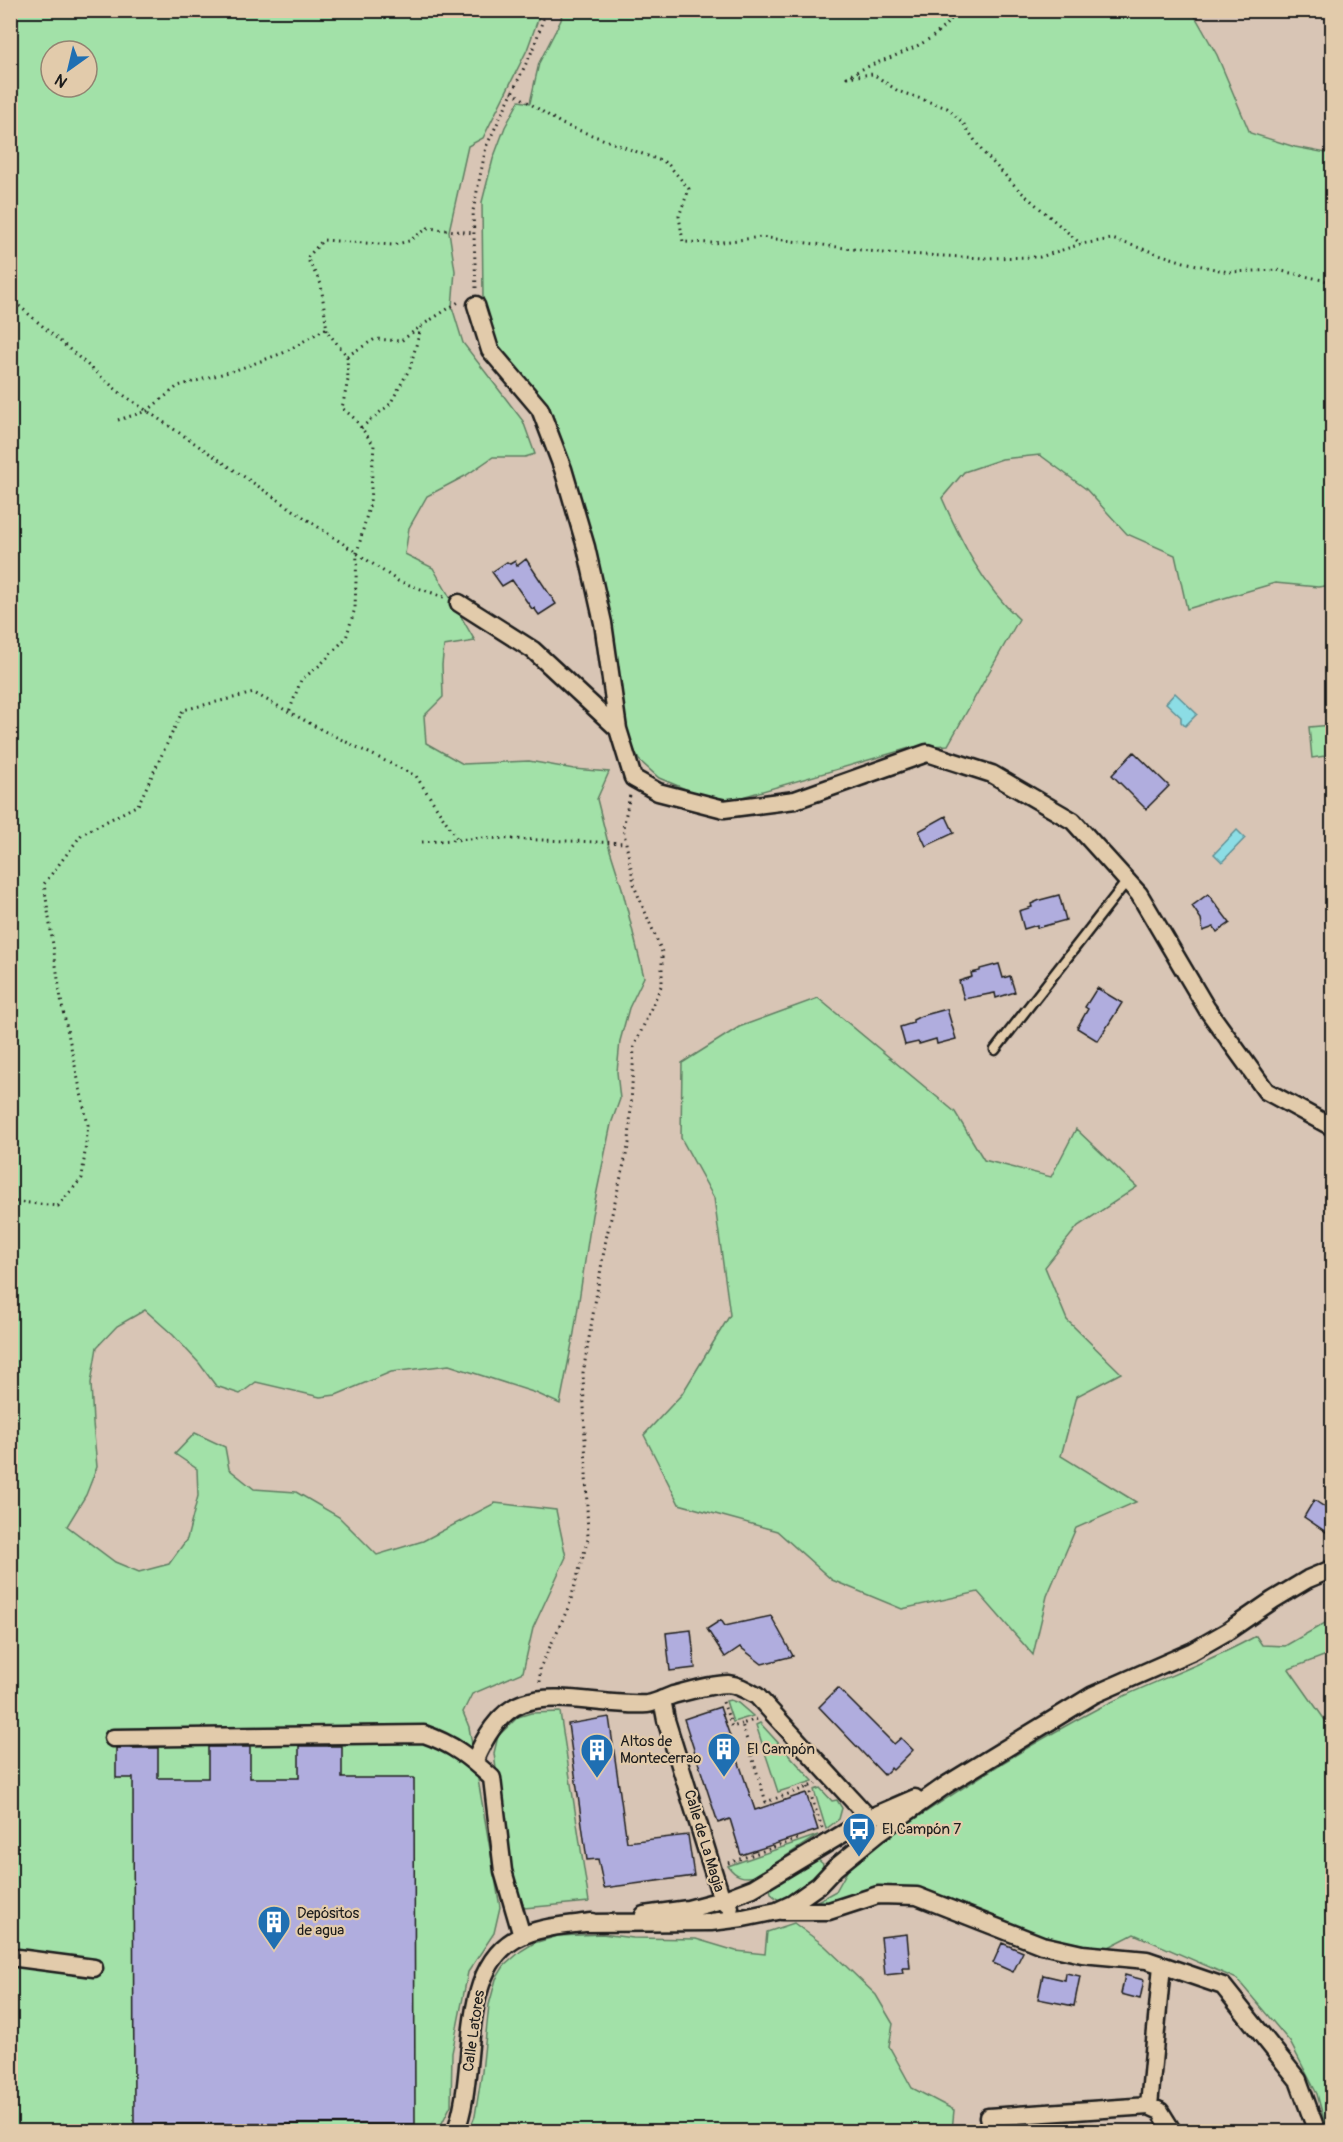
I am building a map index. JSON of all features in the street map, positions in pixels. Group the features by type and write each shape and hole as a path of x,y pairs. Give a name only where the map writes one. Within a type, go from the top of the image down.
{"street":[{"path":"476,298 490,350 540,409 563,469 586,546 603,623 618,729 633,778 658,792 724,809 795,800 927,753 992,774 1073,821 1139,894 1206,1009 1266,1091 1332,1127"},
{"path":"459,603 533,651 618,729"},
{"path":"777,1911 807,1895 835,1868 878,1833 946,1785 1093,1695 1193,1651 1308,1579 1332,1569"},
{"path":"474,1762 482,1744 504,1714 522,1703 540,1699 648,1704 727,1684 757,1696 869,1818"},
{"name":"Calle de La Magia","path":"662,1699 666,1720 722,1900 743,1918"},
{"path":"113,1738 424,1734 462,1750 492,1778 503,1871 522,1936"},
{"path":"583,1923 688,1909 722,1900 753,1888 869,1818 946,1785"},
{"path":"835,1868 838,1855 853,1842 869,1818"},
{"path":"583,1923 688,1924 743,1918 777,1911 829,1911 878,1894 916,1896 1042,1945 1082,1954 1147,1960 1222,1986 1298,2080 1317,2132"},
{"name":"Calle Latores","path":"455,2132 464,2103 480,1986 495,1956 508,1944 522,1936 543,1929 583,1923"},
{"path":"10,1957 94,1968"},
{"path":"1149,2106 1162,1965"},
{"path":"988,2117 1149,2106 1160,2111 1173,2132"}],"lane":[{"path":"995,1050 1127,881"}],"path":[{"path":"347,356 375,339 401,341 421,326 476,298 473,212 486,147 534,47 546,10"},
{"path":"959,10 934,36 904,52 847,76 873,74 898,91 947,108 963,123 982,151 1019,190 1081,244"},
{"path":"512,92 562,124 668,163 689,189 679,216 684,242 714,243 761,237 884,253 983,258 1040,256 1081,244 1112,239 1184,262 1228,272 1277,270 1332,282"},
{"path":"327,332 321,284 307,258 323,240 393,245 409,241 428,228 474,233"},
{"path":"10,298 119,392 398,581 459,603"},
{"path":"361,428 390,404 410,368 421,326"},
{"path":"118,420 147,411 178,386 236,370 283,353 325,329 347,356 348,380 342,408 374,445 370,503 357,553 355,608 346,638 320,665 301,680 289,712"},
{"path":"10,1201 58,1206 82,1178 88,1125 62,1006 44,884 82,834 138,805 183,710 254,693 324,731 416,776 458,840"},
{"path":"540,1699 540,1668 569,1606 588,1539 583,1373 606,1239 629,1143 634,1047 662,984 662,952 635,888 623,828 633,778"},
{"path":"422,842 484,838 626,843"},
{"path":"717,1686 732,1727 772,1713"},
{"path":"742,1724 766,1802 808,1787 823,1831"},
{"path":"731,1862 802,1838"}],"green space":[{"path":"11,11 541,11 527,50 483,138 468,146 449,231 455,271 452,307 463,343 523,421 535,454 525,457 493,457 465,476 427,496 409,528 405,554 433,568 475,641 444,646 443,697 424,716 426,743 463,764 529,761 609,772 597,799 644,977 629,1008 620,1041 617,1072 620,1099 611,1124 592,1215 574,1333 560,1404 536,1393 449,1365 391,1372 336,1395 320,1397 256,1382 240,1394 216,1386 199,1363 173,1335 145,1310 117,1326 97,1347 91,1383 97,1467 86,1495 67,1526 115,1562 139,1572 169,1564 187,1539 198,1496 197,1469 175,1454 195,1433 225,1447 229,1469 254,1489 296,1492 339,1517 377,1555 423,1541 495,1503 556,1510 566,1557 533,1628 523,1672 472,1694 463,1712 469,1727 500,1907 494,1933 468,1972 452,2053 451,2105 438,2131 11,2132"},
{"path":"562,11 1192,11 1217,55 1250,133 1295,147 1332,154 1332,585 1318,587 1275,583 1187,609 1175,555 1127,534 1086,489 1040,455 1002,459 964,472 942,498 974,563 994,592 1019,619 948,745 913,747 732,800 695,793 659,778 639,760 628,737 563,451 497,349 483,299 482,202 493,159 505,127 519,101 530,103 539,63 561,20"},
{"path":"1332,725 1332,755 1312,758 1309,727"},
{"path":"818,998 955,1112 984,1160 1051,1177 1076,1129 1137,1187 1078,1226 1045,1267 1067,1320 1121,1373 1077,1396 1061,1456 1136,1502 1076,1528 1047,1596 1033,1655 978,1592 902,1609 832,1580 777,1531 679,1504 644,1435 682,1394 730,1315 714,1198 681,1138 682,1063 739,1027"},
{"path":"1332,1619 1332,1653 1289,1669 1332,1730 1332,2131 1327,2131 1317,2094 1290,2042 1237,1979 1134,1934 1105,1949 1040,1936 872,1889 832,1904 814,1903 836,1891 850,1866 870,1849 1037,1742 1095,1710 1256,1636 1262,1645 1285,1646"},
{"path":"726,1701 738,1703 753,1716 733,1722"},
{"path":"560,1712 589,1902 524,1908 507,1858 494,1753 498,1736 518,1717 531,1713"},
{"path":"760,1723 813,1781 778,1792 756,1725"},
{"path":"820,1788 832,1801 837,1800 842,1808 839,1819 826,1829 814,1790"},
{"path":"818,1835 756,1876 740,1876 728,1866"},
{"path":"816,1858 823,1864 818,1875 798,1891 784,1898 779,1900 773,1895 770,1889 772,1884"},
{"path":"794,1923 825,1946 876,1995 893,2024 889,2046 912,2088 954,2110 952,2131 469,2131 475,2116 489,2005 496,1979 504,1966 521,1951 534,1943 558,1936 602,1934 633,1938 696,1939 736,1951 765,1954 767,1932"}],"water":[{"path":"1175,693 1197,714 1185,726 1181,722 1181,717 1166,703"},
{"path":"1237,830 1245,838 1222,862 1214,854"}],"building":[{"path":"526,559 556,604 539,615 534,608 532,609 512,580 502,586 492,572 507,562 510,564 515,561 517,566"},
{"path":"1134,752 1169,786 1146,809 1112,775"},
{"path":"946,816 954,833 926,846 919,831"},
{"path":"1208,894 1230,923 1217,932 1214,927 1203,931 1201,919 1192,906"},
{"path":"1059,895 1066,920 1024,929 1019,911 1032,907 1031,904 1040,900"},
{"path":"999,964 1003,978 1010,976 1015,992 996,998 995,993 964,999 959,981 972,977 971,973 980,971 980,969"},
{"path":"1097,988 1122,1003 1098,1041 1077,1028 1088,1009 1085,1007"},
{"path":"947,1009 956,1039 937,1044 936,1039 905,1045 900,1027 913,1023 913,1020 921,1016"},
{"path":"1314,1500 1332,1512 1332,1536 1304,1517"},
{"path":"771,1616 793,1656 762,1664 740,1647 725,1657 707,1629 721,1620 725,1626"},
{"path":"691,1630 695,1668 670,1671 666,1633"},
{"path":"838,1688 894,1744 901,1738 913,1750 893,1770 891,1768 884,1775 819,1707"},
{"path":"720,1707 755,1810 806,1793 818,1830 741,1855 730,1819 718,1823 684,1719"},
{"name":"Altos de Montecerrao","path":"609,1717 627,1842 688,1835 694,1876 604,1888 598,1859 587,1860 568,1724"},
{"name":"Depósitos de agua","path":"299,1746 342,1746 342,1778 414,1778 415,2124 134,2124 133,1778 116,1778 116,1748 158,1748 158,1778 208,1778 208,1747 250,1747 250,1778 299,1778"},
{"path":"907,1934 910,1968 902,1968 903,1973 885,1975 881,1937"},
{"path":"1002,1943 1023,1952 1013,1972 993,1963"},
{"path":"1066,1973 1080,1976 1074,2006 1038,1999 1043,1975 1065,1980"},
{"path":"1125,1975 1144,1980 1140,1999 1121,1994"}],"place":[{"name":"El Campón","path":"724,1778"},
{"name":"Altos de Montecerrao","path":"597,1779"},
{"name":"El Campón 7","path":"859,1858"},
{"name":"Depósitos de agua","path":"274,1951"}]}
